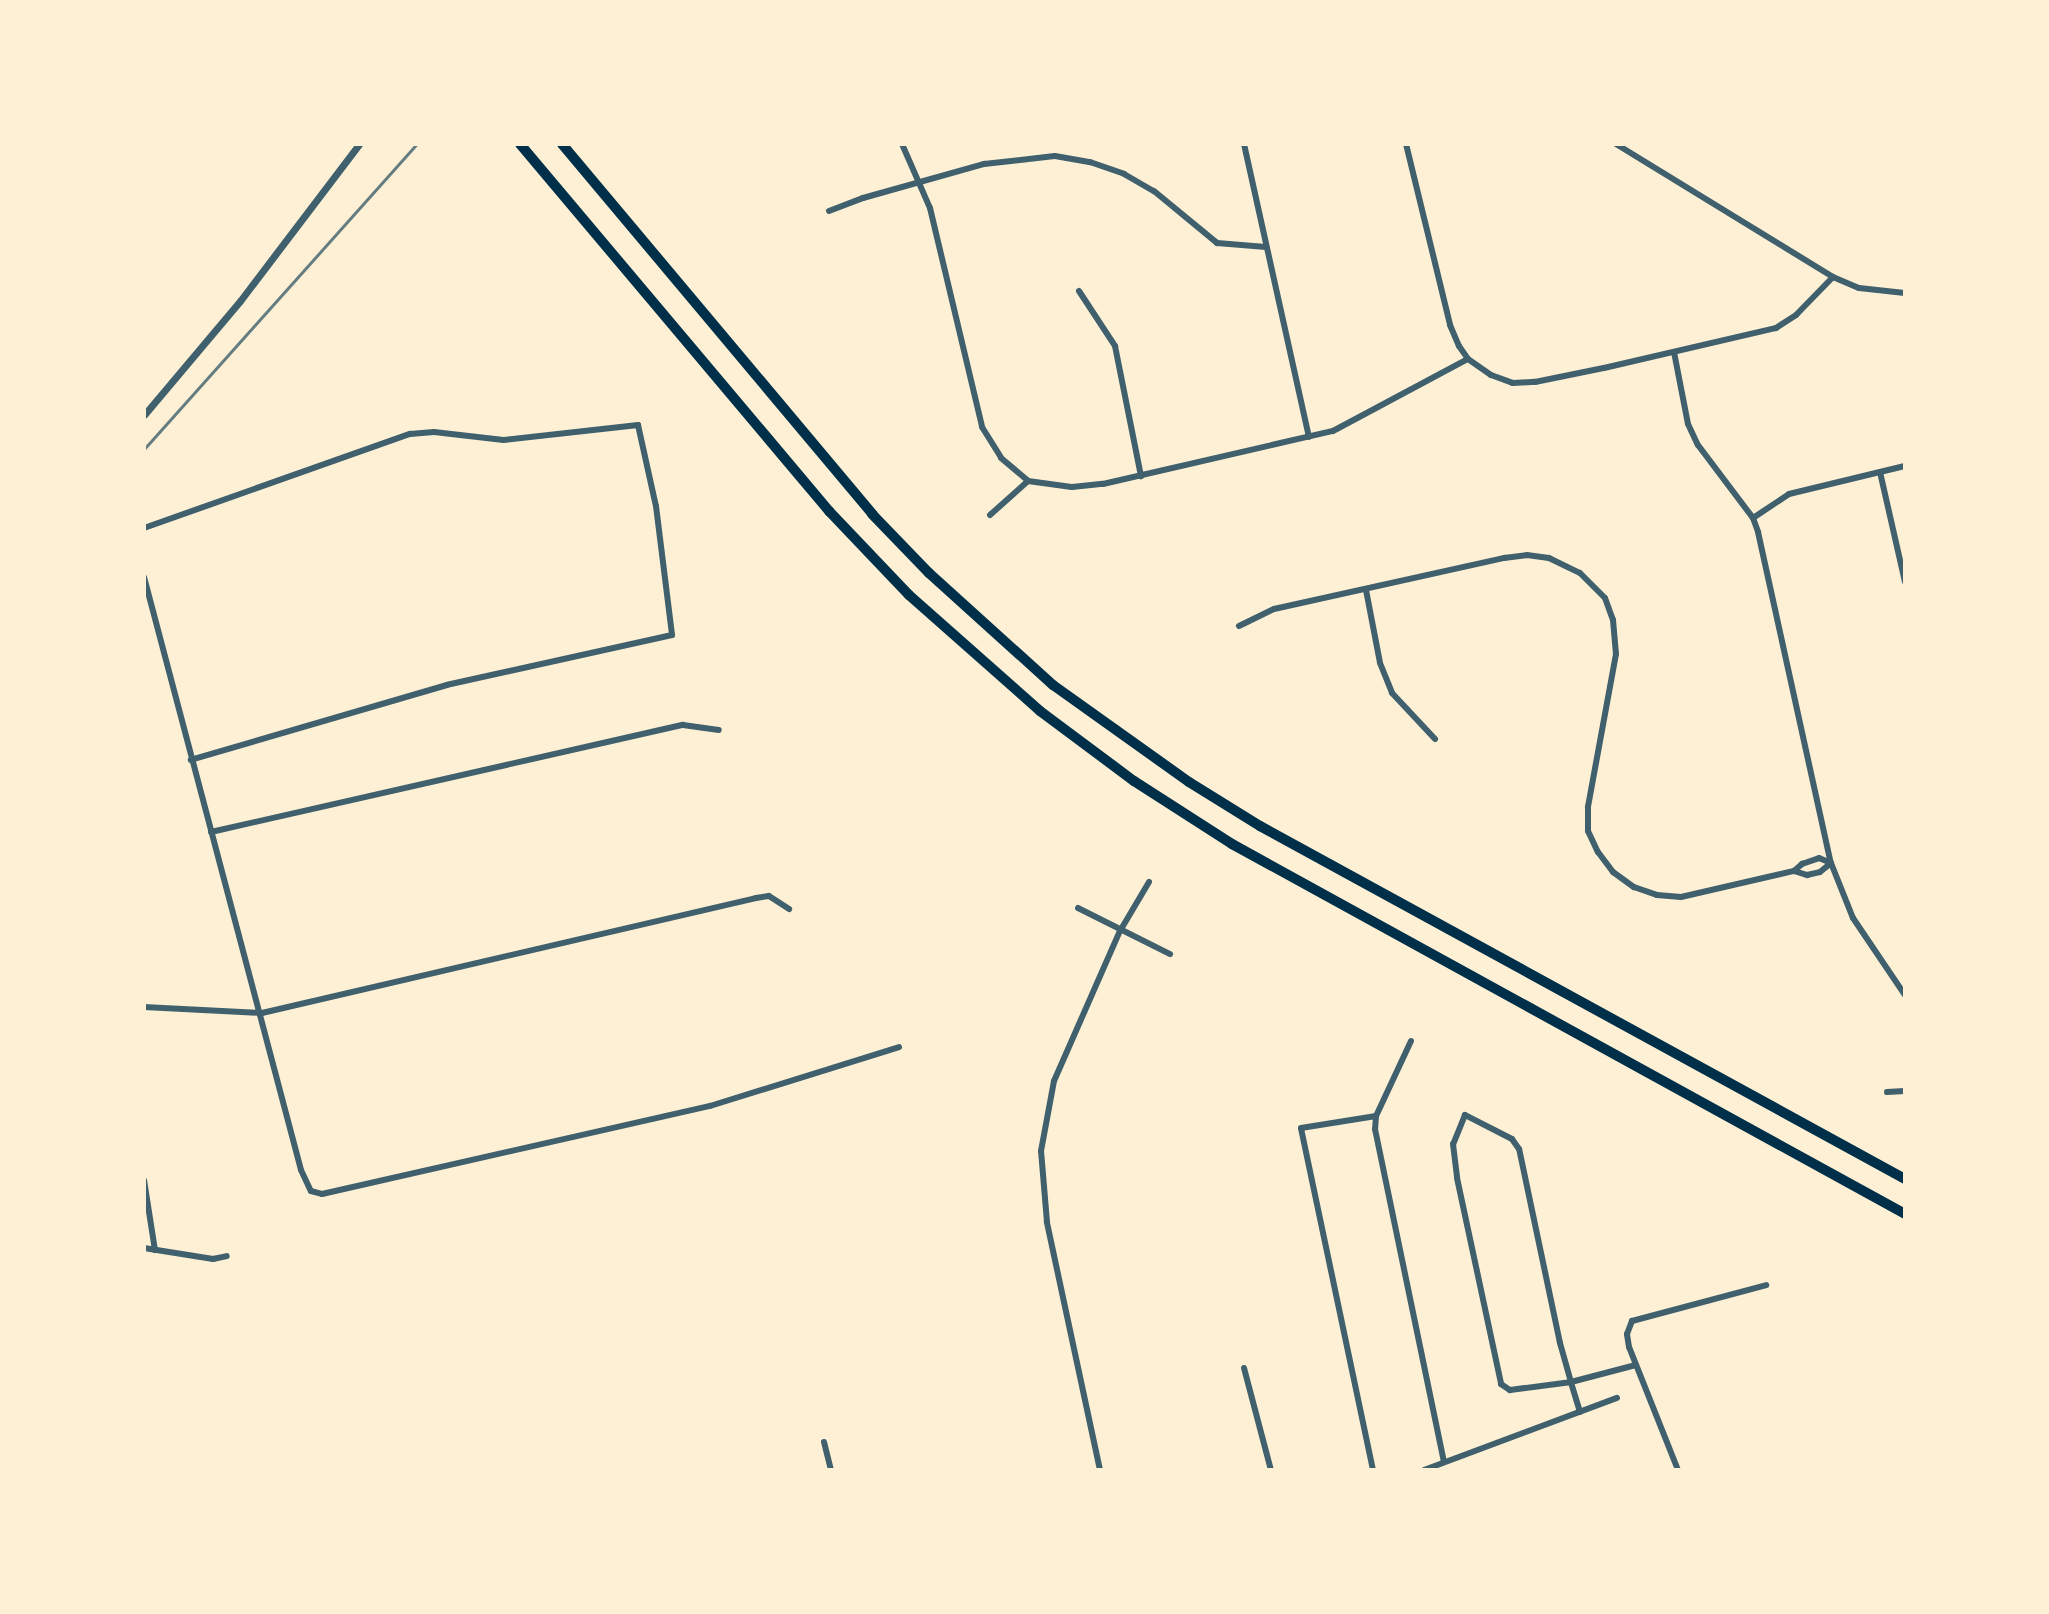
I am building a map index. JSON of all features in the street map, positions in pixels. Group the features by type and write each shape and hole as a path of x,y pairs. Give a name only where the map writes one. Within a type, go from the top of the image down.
{"highway":[{"path":"520,144 829,511 941,625 1052,720 1134,781 1244,851 1905,1214"},
{"path":"562,144 872,514 929,573 1053,685 1189,782 1272,833 1905,1179"}],"street":[{"path":"144,415 240,301 359,144"},
{"path":"902,144 920,181 982,427 1001,458 1028,481 1072,487 1141,476 1309,437 1353,421 1468,359"},
{"path":"1244,144 1309,437"},
{"path":"1406,144 1450,325 1468,359 1491,375 1513,383 1535,382 1776,328 1796,315 1833,277"},
{"path":"1616,144 1833,277 1859,288 1905,293"},
{"path":"829,211 920,181 1019,158 1055,156 1090,162 1124,174 1154,191 1217,243 1266,247"},
{"path":"1079,291 1115,346 1141,476"},
{"path":"1674,352 1688,424 1698,445 1753,518 1777,611 1831,863 1853,918 1905,995"},
{"path":"144,528 410,434 434,432 504,440 638,425 656,506 672,635 447,685 191,760"},
{"path":"1753,518 1789,494 1905,466"},
{"path":"1880,472 1905,582"},
{"path":"990,515 1028,481"},
{"path":"1239,626 1274,609 1527,555 1549,558 1580,573 1605,598 1613,620 1616,654 1588,807 1588,831 1613,872 1634,887 1657,895 1681,897 1794,871 1802,864 1819,858 1831,863"},
{"path":"144,577 191,760 262,1013 301,1170 311,1191 322,1194 696,1110 899,1047"},
{"path":"1366,590 1380,663 1392,693 1435,739"},
{"path":"211,832 369,793 683,725 719,730"},
{"path":"1794,871 1807,875 1820,872 1831,863"},
{"path":"1100,1470 1047,1222 1041,1151 1054,1081 1120,931 1149,882"},
{"path":"144,1007 262,1013 756,898 769,896 789,909"},
{"path":"1078,908 1170,954"},
{"path":"1411,1041 1376,1116 1383,1176 1444,1462"},
{"path":"1887,1092 1905,1091"},
{"path":"1580,1412 1571,1382 1519,1149 1502,1133 1465,1115 1453,1144 1457,1178 1501,1384 1510,1390 1571,1382 1636,1365"},
{"path":"1373,1470 1301,1128 1376,1116"},
{"path":"144,1180 155,1250"},
{"path":"144,1248 213,1259 227,1256"},
{"path":"1678,1470 1636,1365 1627,1334 1632,1321 1766,1285"},
{"path":"1244,1368 1271,1470"},
{"path":"1424,1470 1617,1398"},
{"path":"824,1442 831,1470"}],"railway":[{"path":"144,449 417,144"}]}
